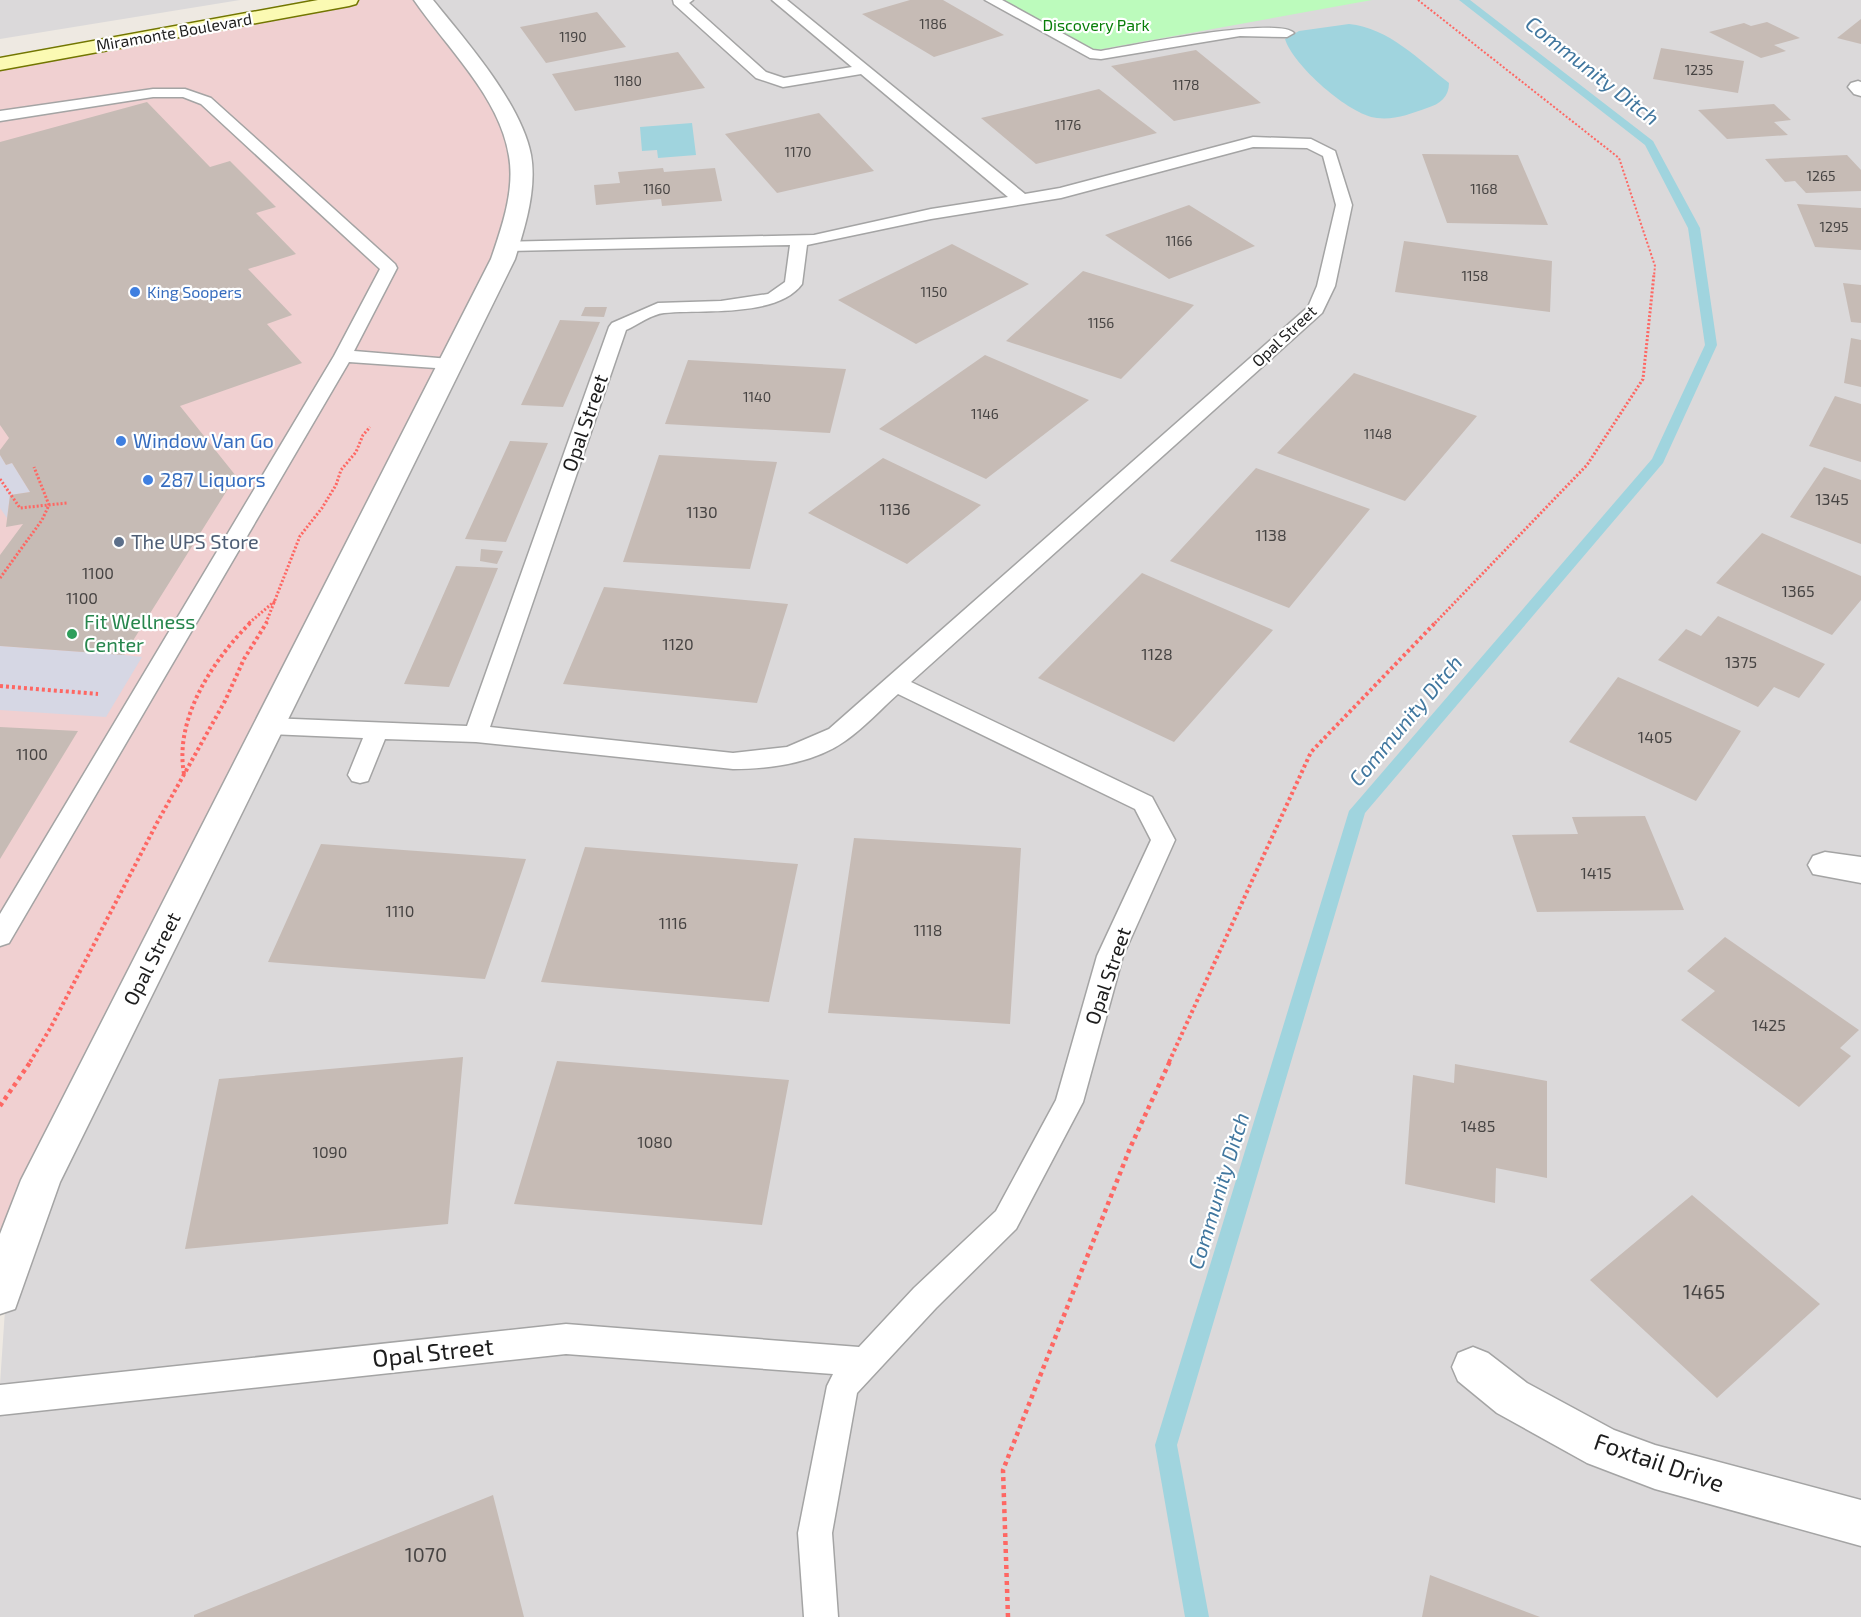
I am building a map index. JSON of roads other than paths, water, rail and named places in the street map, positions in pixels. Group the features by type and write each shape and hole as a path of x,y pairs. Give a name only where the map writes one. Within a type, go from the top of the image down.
{"street":[{"name":"Miramonte Boulevard","path":"0,64 349,0"},
{"name":"Opal Street","path":"0,1296 8,1266 41,1180 498,270 507,246 518,208 521,174 520,155 509,122 497,100 423,0"},
{"path":"1825,864 1861,870"},
{"name":"Foxtail Drive","path":"1473,1367 1512,1398 1603,1448 1655,1467 1861,1523"}],"lane":[{"path":"686,0 679,1 760,75 783,83 864,69"},
{"path":"778,0 1021,200"},
{"path":"992,0 1090,54 1101,55 1240,32 1287,33"},
{"path":"0,116 153,93 185,93 206,101 389,268 343,356 0,936"},
{"name":"Opal Street","path":"269,726 476,734 733,761 766,761 806,752 837,735 1316,309 1326,286 1344,205 1330,154 1311,144 1278,141 1253,142 1061,193 931,214 814,240 507,246"},
{"name":"Opal Street","path":"476,734 618,327 658,308 721,306 773,298 793,284 799,240"},
{"path":"343,356 450,364"},
{"name":"Opal Street","path":"821,1617 815,1533 843,1386 925,1298 1006,1220 1069,1102 1110,956 1163,840 1144,803 895,684"},
{"path":"360,775 376,730"},
{"name":"Opal Street","path":"0,1400 566,1339 866,1362"}],"water":[{"path":"1349,24 1364,27 1390,38 1415,55 1449,83 1445,96 1432,106 1390,118 1365,115 1338,99 1310,75 1290,50 1285,39 1299,31"},
{"path":"692,123 696,155 658,158 657,150 642,151 640,127"}],"waterway":[{"name":"Community Ditch","path":"1197,1617 1166,1445 1357,811 1658,460 1711,345 1694,228 1649,143 1464,0"}],"place":[{"name":"King Soopers","path":"135,292"},
{"name":"Window Van Go","path":"121,441"},
{"name":"287 Liquors","path":"148,480"},
{"name":"The UPS Store","path":"119,542"},
{"name":"Fit Wellness Center","path":"72,634"}],"park label":[{"name":"Discovery Park","path":"1096,25"}]}
